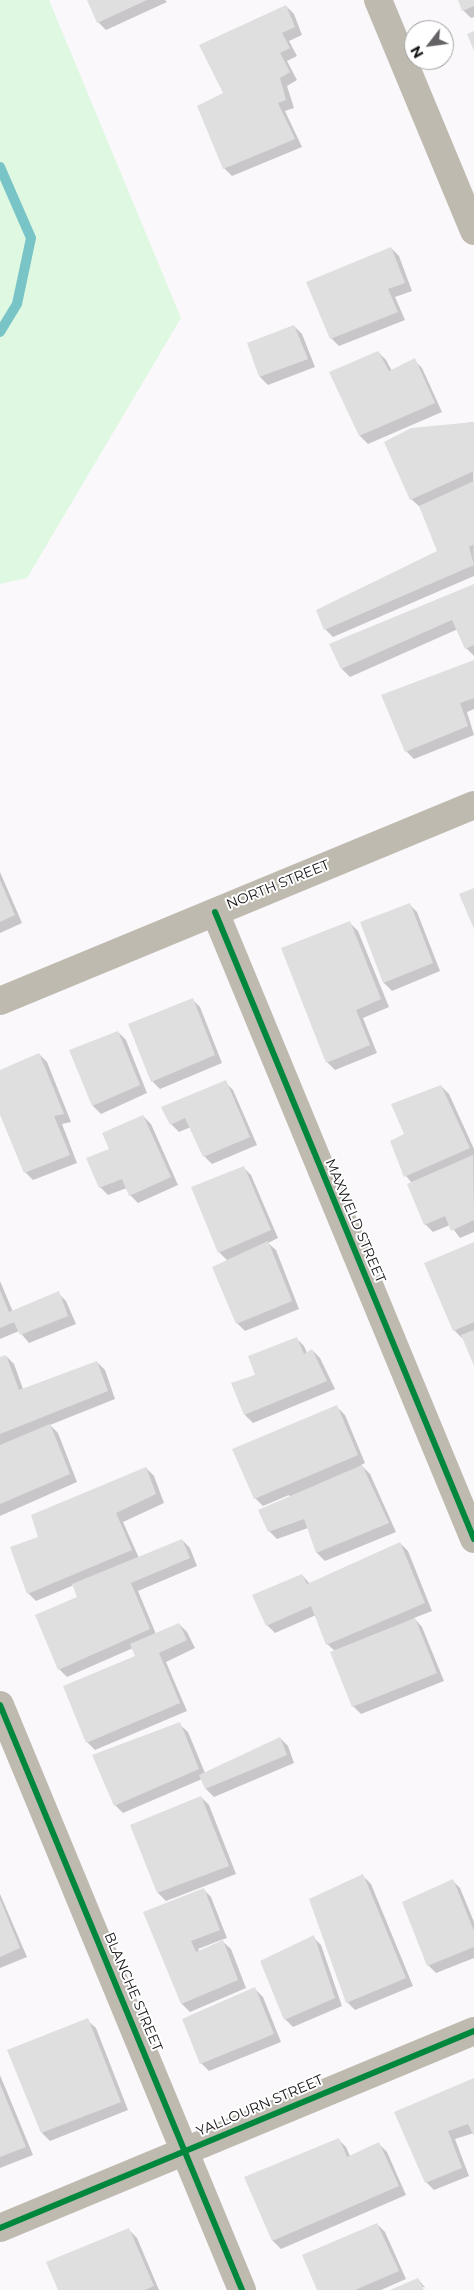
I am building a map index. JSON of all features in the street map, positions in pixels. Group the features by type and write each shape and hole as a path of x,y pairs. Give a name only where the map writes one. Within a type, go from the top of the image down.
{"street":[{"path":"378,0 474,231"},
{"name":"NORTH STREET","path":"0,1002 474,805"},
{"name":"MAXWELD STREET","path":"215,912 474,1539"},
{"name":"BLANCHE STREET","path":"0,1705 242,2290"},
{"name":"YALLOURN STREET","path":"0,2228 474,2031"}],"green space":[{"path":"0,0 49,0 181,318 27,578 0,584"}],"building":[{"path":"87,0 147,0 97,23"},
{"path":"458,0 474,0 474,6 462,11"},
{"path":"286,5 295,27 282,33 290,48 280,53 290,72 280,78 286,100 278,103 295,139 223,169 197,106 223,93 199,45"},
{"path":"474,31 474,51 467,34"},
{"path":"391,247 405,283 388,289 398,312 330,339 306,282"},
{"path":"294,325 308,359 259,377 247,343"},
{"path":"378,351 389,371 415,358 435,403 359,436 329,372"},
{"path":"474,422 474,471 410,500 384,442 411,428"},
{"path":"474,481 474,544 469,547 474,565 324,630 316,610 437,551 419,506"},
{"path":"474,584 474,645 465,649 452,620 341,669 329,644"},
{"path":"474,660 474,698 460,703 468,726 405,752 381,695"},
{"path":"0,880 15,915 0,922"},
{"path":"474,888 474,929 459,894"},
{"path":"410,903 433,963 383,983 360,922"},
{"path":"350,921 381,999 356,1010 370,1045 326,1063 281,948"},
{"path":"193,998 215,1055 151,1082 128,1024"},
{"path":"118,1031 140,1085 92,1106 69,1050"},
{"path":"39,1053 64,1114 54,1116 70,1155 24,1173 0,1115 0,1070"},
{"path":"226,1080 250,1137 203,1157 185,1118 170,1125 161,1107"},
{"path":"441,1085 470,1148 404,1177 390,1141 404,1134 391,1104"},
{"path":"143,1115 171,1177 129,1196 122,1179 99,1188 86,1158 109,1149 102,1133"},
{"path":"473,1155 474,1220 451,1231 445,1216 424,1225 407,1184"},
{"path":"244,1166 271,1230 218,1253 191,1187"},
{"path":"268,1241 292,1301 236,1324 212,1267"},
{"path":"474,1242 474,1322 453,1331 424,1263"},
{"path":"0,1290 9,1312 59,1291 68,1316 20,1335 14,1322 0,1328"},
{"path":"474,1330 474,1366 461,1335"},
{"path":"297,1337 304,1354 312,1349 327,1381 244,1415 231,1383 255,1375 248,1356"},
{"path":"6,1355 19,1390 97,1361 108,1391 0,1434 0,1357"},
{"path":"337,1405 358,1455 254,1499 232,1449"},
{"path":"50,1424 70,1474 0,1504 0,1445"},
{"path":"362,1465 389,1523 316,1553 304,1519 268,1532 258,1510"},
{"path":"146,1467 156,1494 116,1513 132,1550 27,1594 10,1547 38,1537 31,1515"},
{"path":"182,1539 190,1558 131,1583 150,1629 58,1670 35,1615 77,1597 72,1584"},
{"path":"400,1542 425,1603 326,1645 311,1606 266,1626 252,1595 302,1574 307,1584"},
{"path":"415,1618 437,1673 352,1707 330,1652"},
{"path":"179,1623 187,1640 159,1653 180,1703 86,1743 63,1686 135,1656 130,1644"},
{"path":"180,1722 199,1769 114,1806 92,1755"},
{"path":"280,1737 287,1755 205,1789 199,1775"},
{"path":"201,1796 229,1866 157,1893 130,1825"},
{"path":"363,1874 406,1978 346,2003 309,1899"},
{"path":"453,1879 474,1931 474,1947 427,1966 402,1902"},
{"path":"204,1888 220,1930 191,1941 196,1952 223,1940 238,1980 181,2004 143,1912"},
{"path":"0,1899 20,1948 0,1957"},
{"path":"314,1935 335,1998 284,2020 260,1961"},
{"path":"255,1987 274,2034 200,2064 182,2019"},
{"path":"88,2018 121,2102 41,2133 7,2050"},
{"path":"474,2078 474,2136 468,2124 448,2131 462,2168 425,2183 394,2112"},
{"path":"0,2084 26,2147 0,2157"},
{"path":"339,2138 347,2157 379,2142 399,2186 272,2241 244,2177"},
{"path":"377,2223 399,2271 355,2290 317,2290 302,2255"},
{"path":"129,2228 154,2286 145,2290 58,2290 46,2262"},
{"path":"418,2278 424,2290 390,2290"}],"waterway":[{"path":"0,167 31,238 17,304 0,332"}],"cycle path":[{"path":"215,912 474,1539"},
{"path":"0,1705 242,2290"},
{"path":"0,2228 474,2031"}]}
